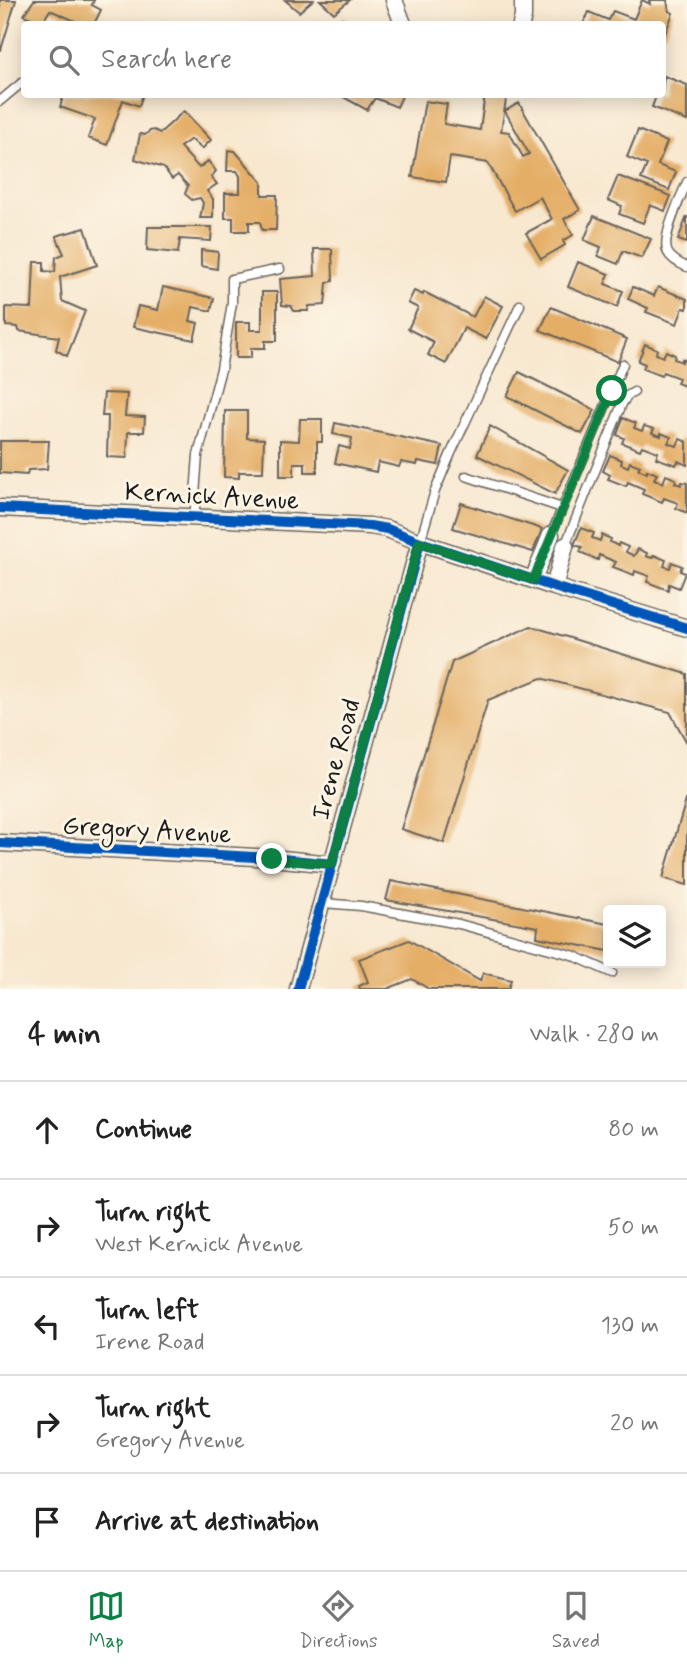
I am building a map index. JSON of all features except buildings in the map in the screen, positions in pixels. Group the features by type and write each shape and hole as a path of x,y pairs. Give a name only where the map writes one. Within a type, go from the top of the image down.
{"street":[{"path":"394,0 402,21"},
{"path":"522,21 523,0"},
{"name":"Kernick Avenue","path":"0,508 370,526 387,529 554,587 687,628"},
{"path":"533,580 551,535"},
{"name":"Irene Road","path":"298,989 419,542"},
{"path":"554,587 565,546"},
{"name":"Gregory Avenue","path":"0,843 332,864"}],"lane":[{"path":"0,101 21,84"},
{"path":"687,182 666,238 668,253 687,267"},
{"path":"195,516 198,455 222,369 232,303 232,279 281,269"},
{"path":"419,542 435,491 451,453 520,305"},
{"path":"551,535 623,364"},
{"path":"565,546 622,404 627,396 634,392"},
{"path":"466,476 562,508"},
{"path":"322,904 361,906 459,924 572,955 612,974"}],"cycle path":[{"path":"0,508 370,526 387,529 554,587 687,628"},
{"path":"298,989 420,542"},
{"path":"0,843 272,858 332,864"}],"route":[{"path":"272,859 332,864 419,542 533,580 612,391"}]}
